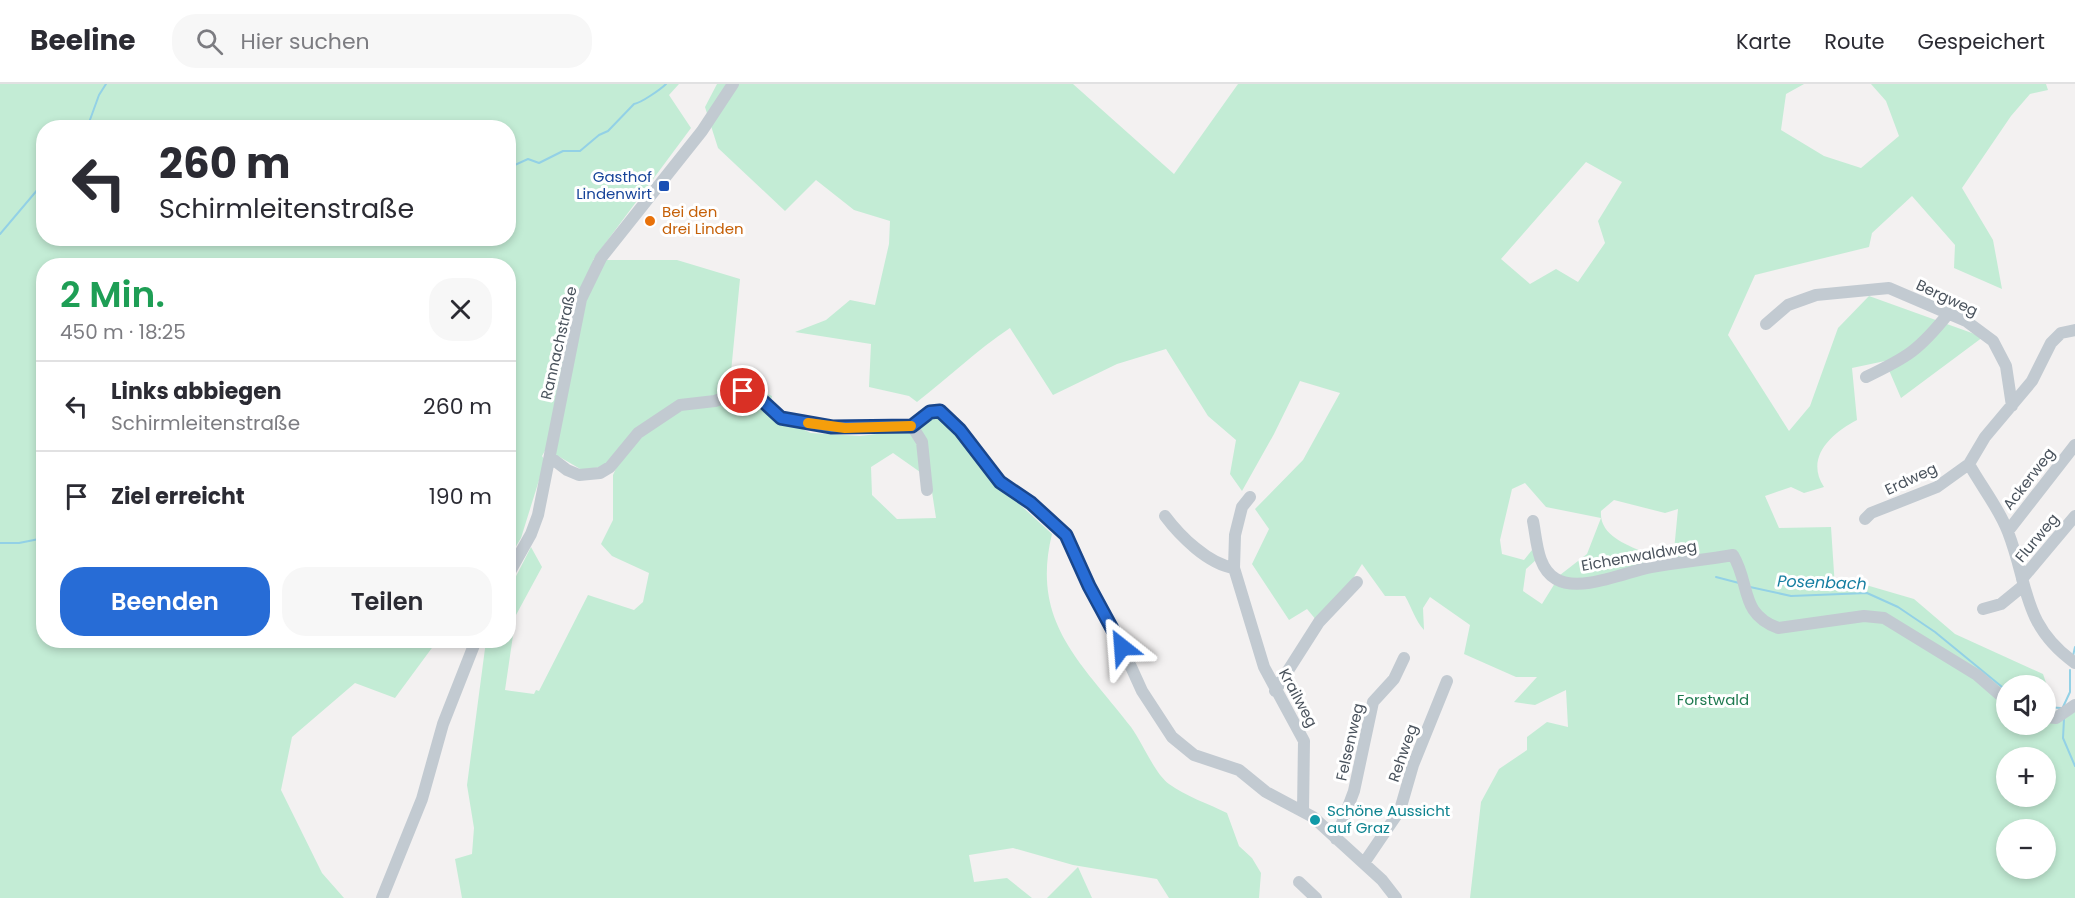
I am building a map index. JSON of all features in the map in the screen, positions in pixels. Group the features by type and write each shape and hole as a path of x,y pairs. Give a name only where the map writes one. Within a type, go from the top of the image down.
{"street":[{"name":"Rannachstraße","path":"516,560 531,534 543,494 577,318 594,268 702,131 733,84"},
{"name":"Bergweg","path":"1766,324 1788,305 1816,295 1889,288 1966,321 1993,341 2006,366 2012,406"},
{"path":"1866,377 1906,358 1925,344 1948,314"},
{"path":"2075,330 2061,333 2055,338 2032,381 1985,437 1969,464 2008,531 2034,618 2058,651 2075,663"},
{"path":"550,457 567,470 579,475 600,473 612,465 638,433 680,405 715,401 743,391 755,394 781,418 788,421 845,428 912,426 930,412 940,411 960,430 1000,482 1031,503 1066,535 1142,691 1172,737 1194,754 1239,770 1266,792 1304,811 1382,880 1396,898"},
{"path":"912,426 921,442 927,490"},
{"name":"Ackerweg","path":"2008,531 2075,445"},
{"name":"Erdweg","path":"1865,519 1871,513 1937,487 1969,464"},
{"name":"Krailweg","path":"1250,496 1242,507 1234,535 1234,568 1264,667 1304,741 1304,811"},
{"path":"1165,516 1203,552 1226,567 1234,568"},
{"name":"Flurweg","path":"1983,609 2001,604 2023,583 2075,516"},
{"name":"Eichenwaldweg","path":"1533,521 1541,561 1556,579 1567,583 1597,582 1650,567 1733,555 1752,610 1758,619 1778,627 1864,616 1884,618 1977,675 1996,691"},
{"path":"1275,691 1319,622 1357,582"},
{"path":"382,898 422,799 443,724 473,648"},
{"name":"Felsenweg","path":"1336,839 1354,791 1373,702 1394,679 1404,658"},
{"name":"Rehweg","path":"1364,863 1400,810 1413,765 1447,681"},
{"path":"2056,718 2075,705"},
{"path":"1299,882 1316,898"}],"green space":[{"path":"0,84 679,84 669,95 691,128 593,260 677,260 740,279 731,372 739,381 772,396 768,413 811,433 860,436 918,429 936,414 1016,501 1052,534 1047,565 1048,593 1054,617 1079,661 1131,727 1164,779 1182,792 1227,813 1239,846 1252,858 1261,873 1259,898 1169,898 1157,879 1073,865 1013,848 969,855 974,882 1007,878 1032,898 462,898 455,859 472,854 474,828 467,785 485,648 511,648 505,690 534,694 536,690 539,691 588,595 634,610 643,602 649,573 612,556 601,544 613,520 613,475 618,464 582,470 546,449 542,456 545,461 521,538 516,546 516,258 36,258 36,648 432,648 395,698 355,683 292,737 281,790 322,873 344,898 0,898","holes":["893,453 930,479 936,518 897,519 872,495 871,467"]},
{"name":"Forstwald","path":"717,84 1073,84 1174,174 1238,84 1804,84 1786,94 1781,130 1824,156 1861,168 1899,136 1886,101 1871,84 2046,84 2048,90 2030,94 2011,116 1962,188 1993,240 2002,289 1954,268 1955,245 1912,196 1872,233 1869,247 1755,275 1728,335 1789,431 1810,406 1838,328 1869,296 1983,337 1901,398 1885,361 1852,368 1857,420 1838,432 1823,448 1817,466 1824,487 1804,493 1791,487 1765,496 1779,528 1831,527 1835,588 1866,585 1914,599 1955,634 2043,674 1996,675 1996,735 2056,735 2056,712 2075,708 2075,898 1470,898 1481,802 1499,769 1527,750 1527,737 1547,722 1568,727 1566,690 1535,705 1514,702 1537,677 1516,677 1464,654 1470,625 1430,597 1423,608 1424,630 1405,596 1385,596 1362,564 1352,580 1317,621 1307,609 1289,620 1252,564 1269,529 1255,509 1303,460 1340,393 1300,381 1242,491 1230,474 1236,440 1208,416 1166,349 1117,364 1053,395 1010,328 917,402 909,396 869,387 871,344 795,332 826,320 850,300 875,305 889,244 890,221 854,210 816,180 785,211 718,148 705,107","holes":["1586,162 1622,182 1598,221 1605,243 1578,282 1556,269 1530,284 1501,259","1525,483 1546,507 1601,518 1587,554 1560,575 1542,604 1523,591 1526,569 1537,559 1532,550 1524,560 1502,554 1500,540 1512,489","1614,500 1665,513 1678,509 1673,561 1643,565 1643,552 1614,538 1604,526 1601,511"]},
{"path":"531,547 542,567 516,615 516,576"},
{"path":"1078,867 1092,898 1047,898"}],"waterway":[{"path":"90,120 99,95 106,84"},
{"path":"516,164 528,159 539,163 563,151 580,151 599,135 608,131 634,104 646,99 666,84"},
{"path":"0,234 36,191"},
{"path":"0,543 36,540"},
{"name":"Posenbach","path":"1716,577 1739,583"},
{"name":"Posenbach","path":"1750,587 1791,596 1867,593 1898,607 1935,632 1996,682"},
{"path":"2073,656 2075,647"},
{"path":"2063,707 2070,692 2070,670"},
{"name":"Posenbach","path":"2056,708 2061,708"},
{"path":"2064,719 2063,738 2075,766"}],"slow traffic":[{"path":"808,423 845,428 911,426"}],"place":[{"name":"Gasthof Lindenwirt","path":"664,186"},
{"name":"Bei den drei Linden","path":"650,221"},
{"name":"Schöne Aussicht auf Graz","path":"1315,820"}],"route":[{"path":"743,391 755,394 781,418 788,421 832,427 912,426 930,412 940,411 960,430 1000,482 1031,503 1058,525 1066,535 1075,549 1080,568 1089,586 1122,647"}]}
